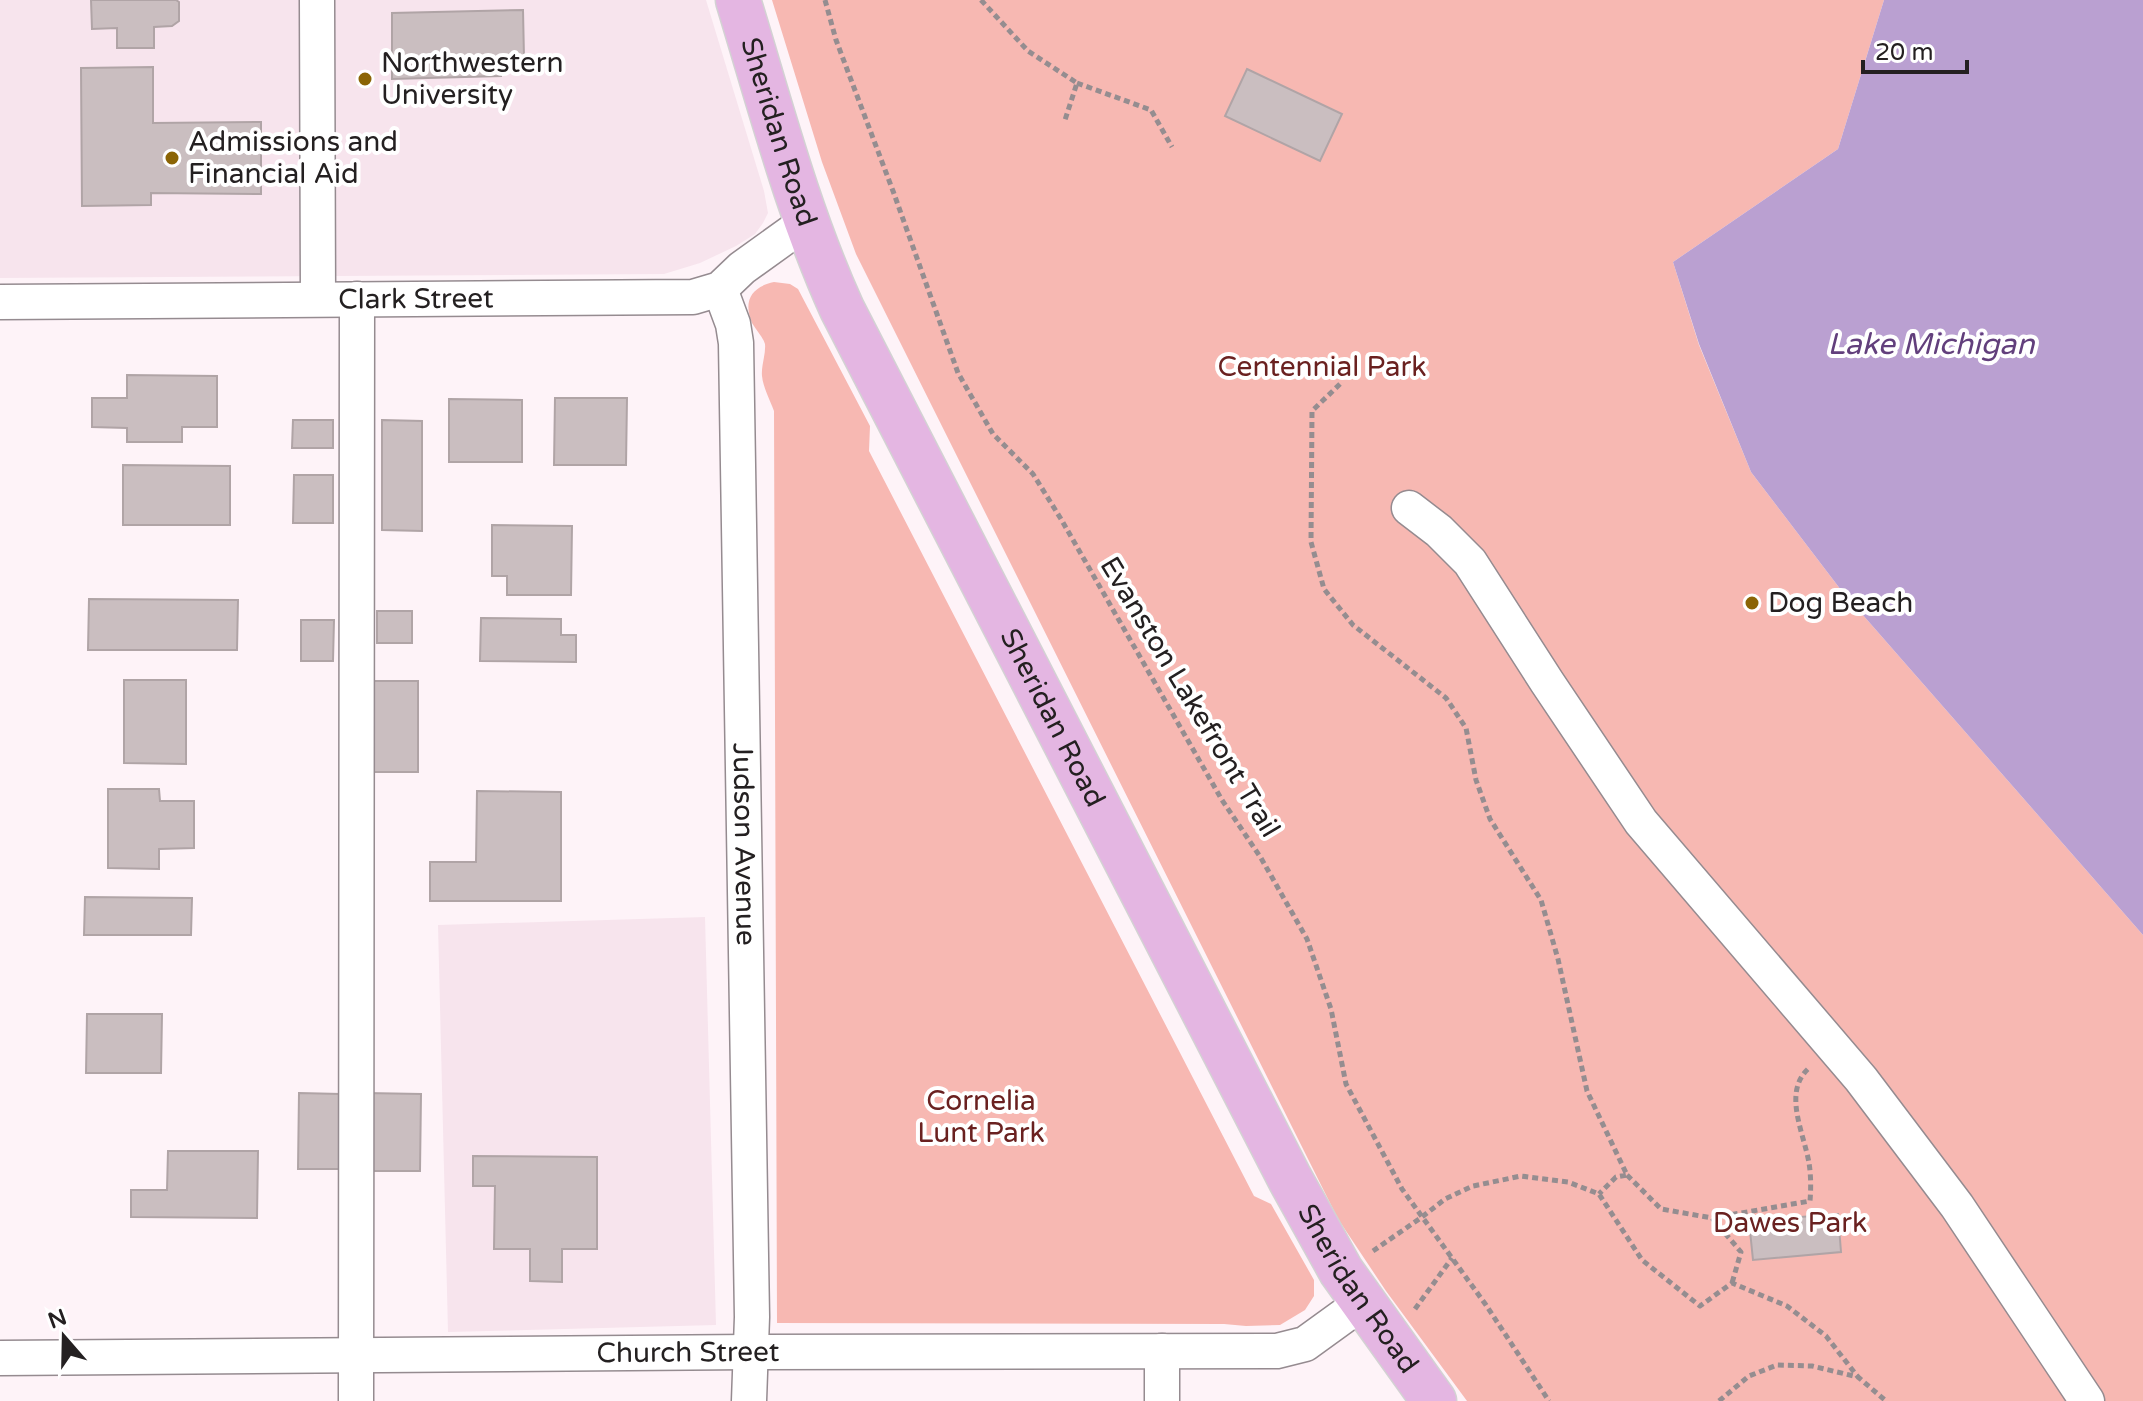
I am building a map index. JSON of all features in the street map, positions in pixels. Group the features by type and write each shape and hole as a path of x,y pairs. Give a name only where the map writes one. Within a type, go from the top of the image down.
{"main road":[{"name":"Sheridan Road","path":"738,0 806,222 842,309 1253,1107 1341,1271 1434,1401"}],"street":[{"path":"317,0 318,299"},
{"path":"720,289 742,268 806,222"},
{"name":"Clark Street","path":"0,302 693,297 720,289"},
{"name":"Judson Avenue","path":"720,289 733,324 736,343 752,1317 749,1401"},
{"path":"356,1401 357,299"},
{"path":"1409,508 1439,531 1470,562 1641,822 1861,1079 1957,1206 2087,1401"},
{"name":"Church Street","path":"0,1358 1277,1351 1305,1344 1363,1302"},
{"path":"1162,1351 1162,1401"}],"path":[{"name":"Evanston Lakefront Trail","path":"825,0 836,40 958,373 993,434 1033,474 1061,519 1222,800 1261,858 1307,939 1331,1009 1346,1084 1402,1189 1549,1401"},
{"path":"981,0 1028,51 1077,83 1151,110 1172,147"},
{"path":"1065,120 1077,83"},
{"path":"1340,384 1312,411 1311,542 1324,589 1353,625 1446,698 1466,728 1476,780 1490,819 1541,900 1558,959 1587,1091 1627,1175 1661,1209 1712,1218 1810,1201 1809,1163 1795,1101 1801,1075 1833,1046"},
{"path":"1599,1194 1616,1177 1627,1175"},
{"path":"1363,1257 1445,1199 1473,1186 1521,1176 1568,1182 1599,1194 1642,1260 1700,1306 1732,1283 1741,1252 1712,1218"},
{"path":"1407,1319 1452,1258"},
{"path":"1732,1283 1787,1306 1826,1336 1858,1377 1886,1401"},
{"path":"1719,1401 1749,1376 1777,1365 1812,1366 1858,1377"}],"shaded area":[{"name":"Northwestern University","path":"0,0 706,0 768,213 755,234 736,246 700,263 664,274 0,278"},
{"path":"705,917 716,1325 448,1332 438,925"}],"green space":[{"name":"Centennial Park","path":"772,0 1884,0 1838,149 1673,262 1699,345 1751,472 1841,590 2143,935 2143,1401 1467,1401 1386,1291 1338,1219 856,254 822,162"},
{"name":"Cornelia Lunt Park","path":"774,282 790,284 798,289 870,426 869,451 1254,1196 1271,1204 1314,1280 1314,1296 1305,1310 1280,1325 777,1323 774,411 762,376 765,344 752,323 748,308 755,291"}],"water":[{"name":"Lake Michigan","path":"1884,0 2143,0 2143,935 1841,590 1751,472 1699,344 1673,262 1838,149"}],"building":[{"path":"91,0 176,0 179,2 179,21 172,26 154,27 154,48 117,48 117,28 92,29"},
{"path":"523,10 524,58 501,58 501,76 392,79 392,13"},
{"name":"Admissions and Financial Aid","path":"153,67 153,123 261,122 261,194 151,193 151,205 82,206 81,68"},
{"path":"1247,69 1342,114 1320,161 1225,116"},
{"path":"127,375 217,376 217,427 182,427 182,442 127,442 127,428 92,427 92,398 127,398"},
{"path":"555,398 627,398 626,465 554,465"},
{"path":"449,399 522,400 522,462 449,462"},
{"path":"293,420 333,420 333,448 292,448"},
{"path":"382,420 422,421 422,531 382,530"},
{"path":"123,465 230,466 230,525 123,525"},
{"path":"294,475 333,475 333,523 293,523"},
{"path":"492,525 572,526 571,595 507,595 507,576 492,576"},
{"path":"89,599 238,600 237,650 88,650"},
{"path":"377,611 412,611 412,643 377,643"},
{"path":"481,618 561,619 561,635 576,635 576,662 480,661"},
{"path":"301,620 334,620 333,661 301,661"},
{"path":"124,680 186,680 186,764 124,763"},
{"path":"370,681 418,681 418,772 370,772"},
{"path":"108,789 159,789 160,801 194,801 194,848 159,849 159,869 108,868"},
{"path":"477,791 561,792 561,901 430,901 430,862 476,862"},
{"path":"85,897 192,898 191,935 84,935"},
{"path":"87,1014 162,1014 161,1073 86,1073"},
{"path":"299,1093 340,1094 339,1169 298,1169"},
{"path":"366,1093 421,1094 420,1171 365,1171"},
{"path":"168,1151 258,1151 257,1218 131,1217 131,1190 167,1190"},
{"path":"473,1156 597,1157 597,1249 562,1249 562,1282 530,1281 530,1249 494,1249 495,1186 473,1186"},
{"path":"1838,1214 1841,1252 1753,1260 1749,1221"}],"place":[{"name":"Northwestern University","path":"365,79"},
{"name":"Admissions and Financial Aid","path":"172,158"},
{"name":"Dog Beach","path":"1752,603"}],"park label":[{"name":"Dawes Park","path":"1790,1223"}]}
